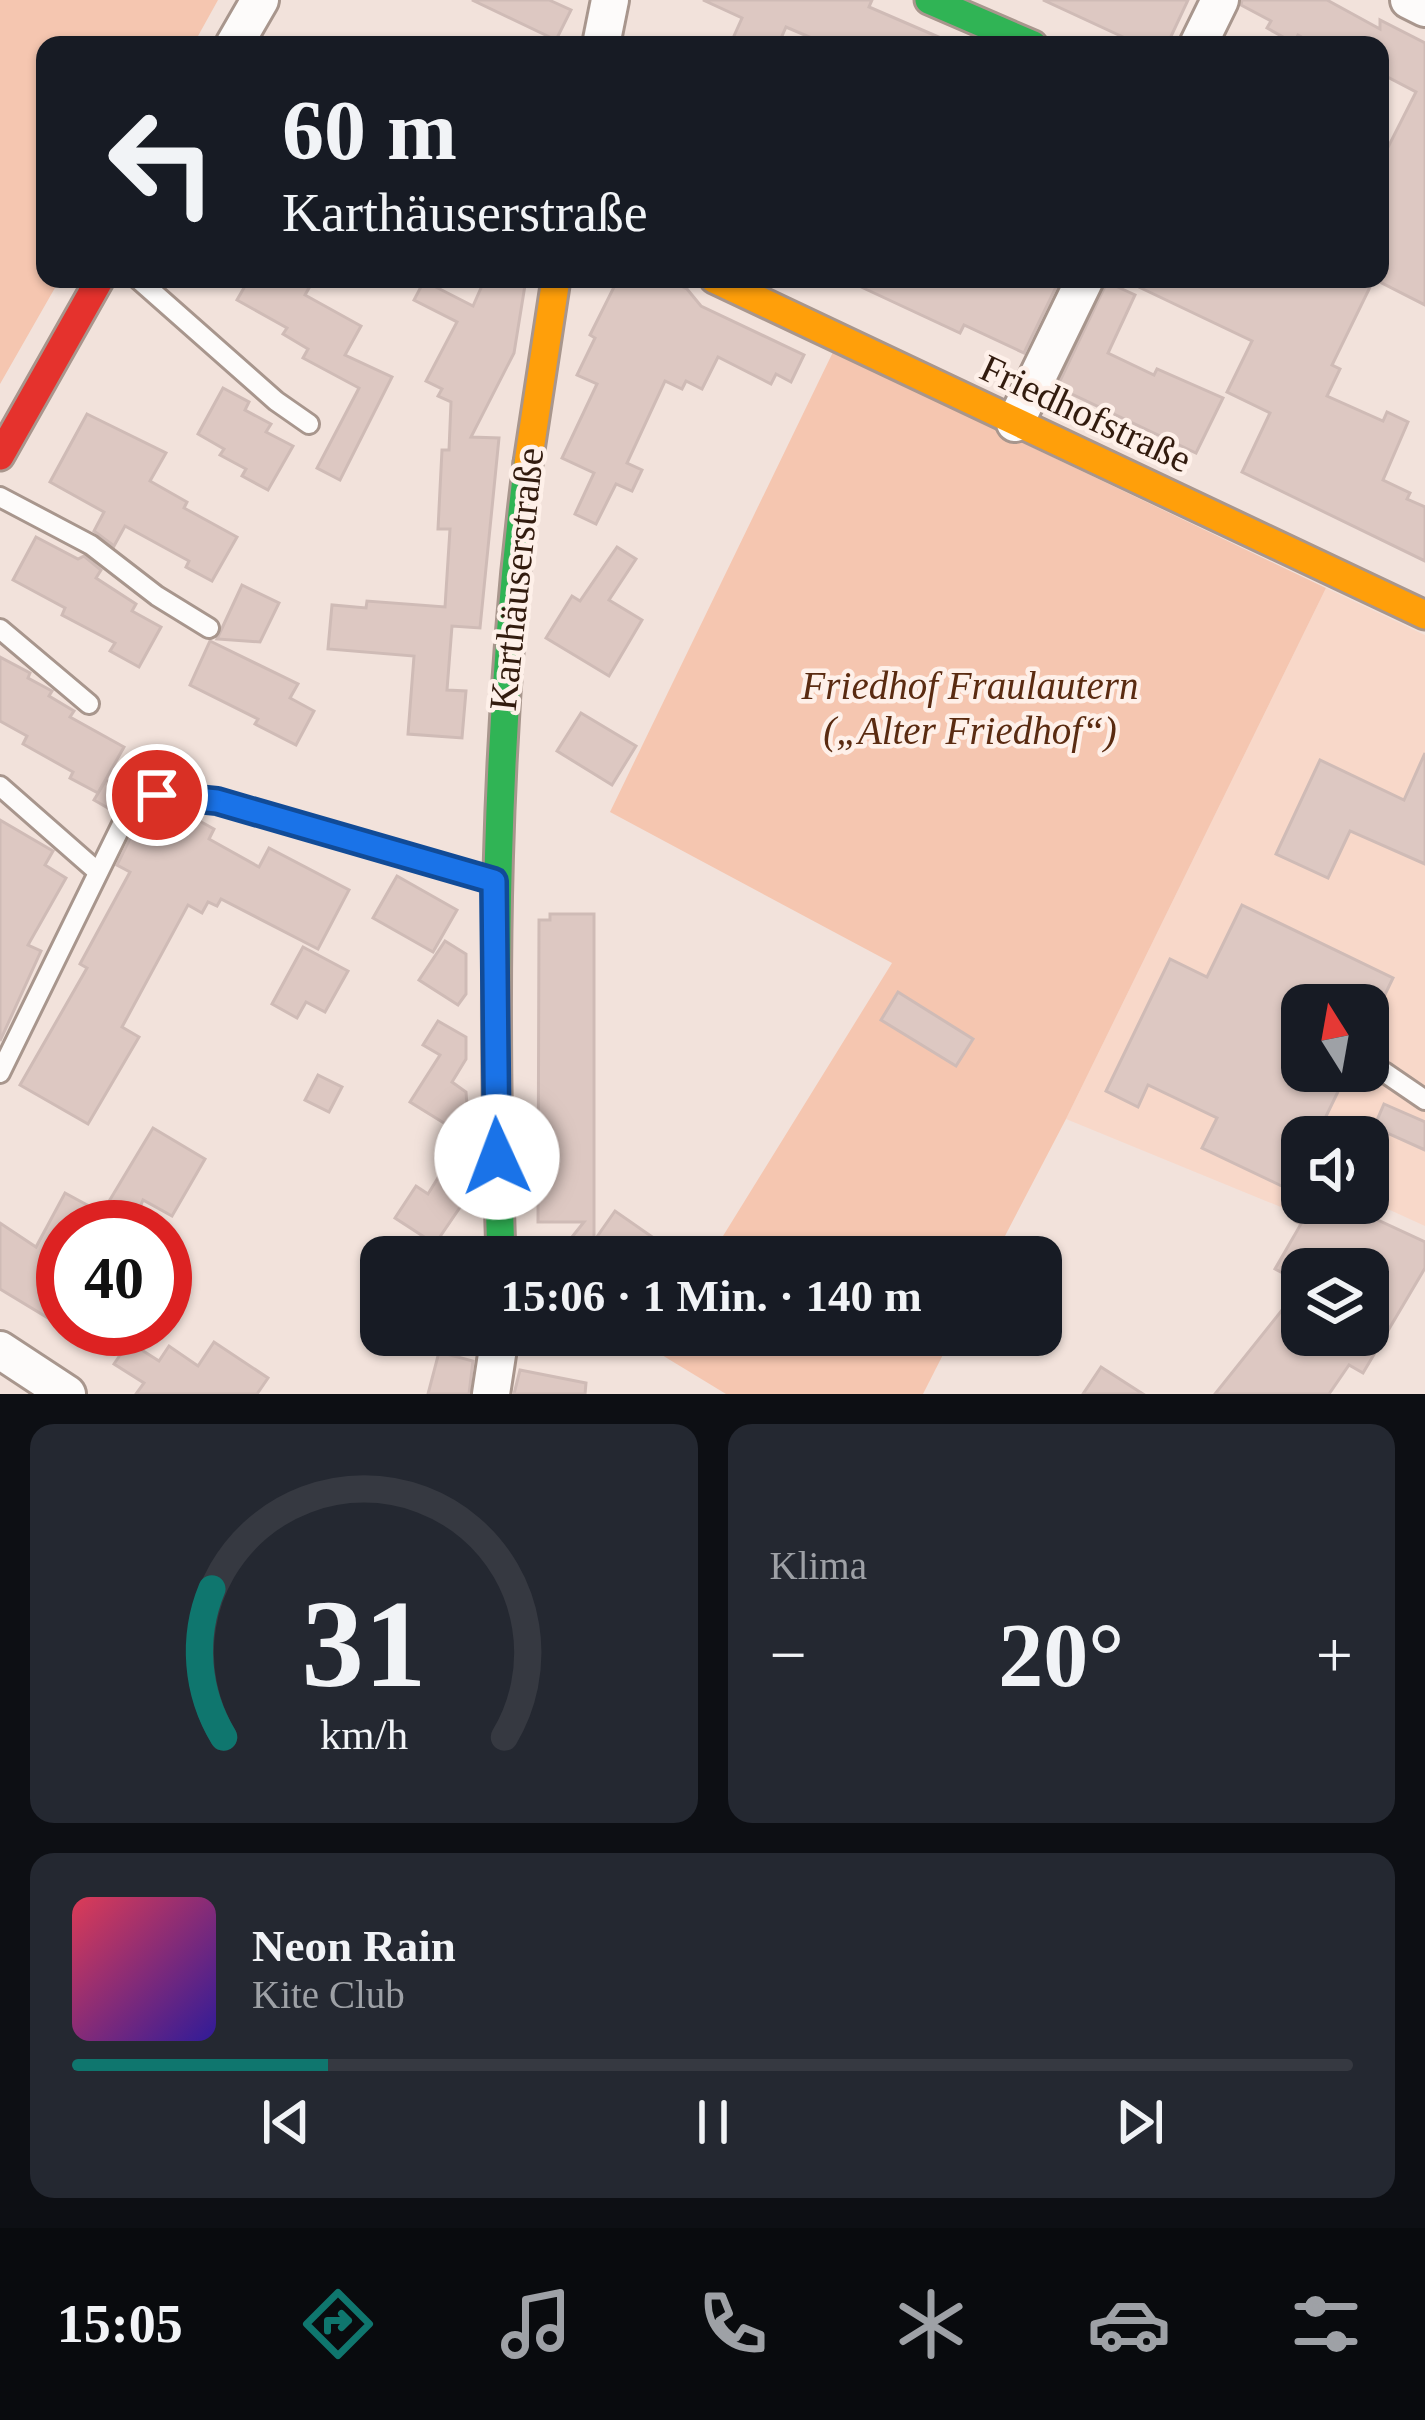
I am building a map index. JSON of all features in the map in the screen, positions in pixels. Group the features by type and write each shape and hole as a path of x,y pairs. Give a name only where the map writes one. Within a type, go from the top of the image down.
{"street":[{"path":"239,36 260,0"},
{"path":"603,36 610,0"},
{"path":"928,0 1012,36"},
{"path":"1202,36 1220,0"},
{"path":"1409,0 1425,8"},
{"path":"0,456 95,288"},
{"name":"Karthäuserstraße","path":"500,1236 494,881 512,586 555,288"},
{"name":"Friedhofstraße","path":"733,288 1425,615"},
{"path":"1015,423 1081,288"},
{"path":"0,1350 67,1394"},
{"path":"491,1394 497,1356"}],"lane":[{"path":"148,288 275,401 309,424"},
{"path":"0,497 91,545 157,596 209,628"},
{"path":"0,629 89,704"},
{"path":"0,786 98,872"},
{"path":"0,1073 128,812 157,795 217,801 494,881"},
{"path":"1389,1075 1425,1100"}],"shaded area":[{"path":"1326,588 1425,635 1425,1226 1389,1210 1389,1116 1281,1116 1281,1207 1066,1119"}],"green space":[{"path":"0,0 218,0 198,36 36,36 36,288 55,288 0,384"},
{"name":"Friedhof Fraulautern („Alter Friedhof“)","path":"833,352 1326,588 1005,1236 723,1236 892,963 610,812"},
{"path":"664,1356 942,1356 923,1394 726,1394"}],"building":[{"path":"472,0 549,0 571,10 558,36 548,36"},
{"path":"703,0 872,0 869,7 936,36 807,36 786,27 782,36 734,36 742,18"},
{"path":"1043,0 1188,0 1171,36 1121,36"},
{"path":"1242,0 1327,0 1380,29 1380,20 1425,43 1425,305 1389,287 1389,145 1416,92 1389,78 1389,36 1281,36 1267,28 1271,21 1241,5"},
{"path":"244,288 309,288 305,295 361,326 345,355 392,377 340,480 317,468 359,388 303,358 308,349 283,334 287,328 237,300"},
{"path":"420,288 438,288 473,306 481,288 525,288 514,353 471,437 499,438 480,628 452,626 447,690 466,691 462,738 408,734 414,656 328,649 332,605 366,608 367,601 445,607 450,529 438,529 442,450 449,450 451,402 438,396 442,389 426,381 457,322 414,300"},
{"path":"614,288 685,288 701,306 804,355 791,382 776,374 771,384 718,357 702,389 686,381 682,389 665,381 627,463 642,470 632,491 616,484 596,524 575,514 594,473 562,458 597,384 577,375 595,338 590,335"},
{"path":"863,288 1056,288 1024,353 964,325 960,333"},
{"path":"1104,288 1120,288 1135,295 1108,353 1154,375 1157,369 1223,398 1196,453 1057,387"},
{"path":"1141,288 1370,288 1332,365 1340,369 1327,396 1383,421 1387,412 1408,422 1383,480 1410,493 1407,499 1425,507 1425,561 1242,472 1270,413 1227,392 1252,341"},
{"path":"223,388 249,402 245,410 271,424 266,432 293,446 268,490 242,476 246,469 220,455 224,449 198,434"},
{"path":"87,414 166,453 150,481 187,502 184,508 237,537 212,581 186,567 189,561 125,526 114,546 94,531 104,512 50,482"},
{"path":"36,537 78,559 84,556 101,570 96,578 136,604 132,611 161,627 139,667 110,651 115,643 62,615 65,608 13,580"},
{"path":"617,547 636,559 609,600 642,620 609,676 546,638 572,596 580,601"},
{"path":"242,585 279,603 260,642 217,639"},
{"path":"210,641 298,684 290,698 314,711 296,745 255,724 258,719 190,685"},
{"path":"0,657 52,691 49,696 74,711 70,717 124,747 98,793 70,778 73,772 23,744 27,736 0,721"},
{"path":"581,713 636,746 612,785 557,751"},
{"path":"1425,753 1425,864 1350,831 1328,878 1276,854 1320,760 1404,800"},
{"path":"106,780 131,795 113,811 94,800"},
{"path":"158,810 182,824 187,814 214,829 209,839 259,867 269,848 349,890 318,949 221,899 217,906 208,902 202,913 188,905 122,1027 139,1037 88,1124 20,1085 87,968 80,964 130,872 117,865 138,822"},
{"path":"0,820 53,851 45,865 66,878 28,945 41,951 0,1041"},
{"path":"397,876 457,910 433,952 373,918"},
{"path":"1242,905 1393,978 1389,986 1281,984 1281,1092 1338,1092 1326,1116 1281,1116 1281,1186 1202,1148 1217,1118 1148,1085 1138,1107 1106,1091 1170,959 1207,977"},
{"path":"550,914 594,914 594,1236 573,1236 584,1222 538,1222 539,920 550,920"},
{"path":"445,941 466,954 466,994 458,1005 419,980"},
{"path":"303,947 348,971 325,1012 306,1002 297,1018 272,1004"},
{"path":"898,992 973,1039 956,1066 881,1020"},
{"path":"438,1021 466,1037 466,1059 452,1082 466,1092 467,1105 452,1128 410,1102 440,1055 423,1045"},
{"path":"318,1075 342,1087 329,1112 305,1100"},
{"path":"1384,1104 1425,1122 1425,1150 1389,1134 1389,1116 1379,1116"},
{"path":"153,1128 205,1159 181,1200 110,1200"},
{"path":"441,1173 469,1194 440,1236 423,1236 395,1218 416,1186 428,1194"},
{"path":"615,1211 651,1236 598,1236"},
{"path":"0,1223 36,1247 36,1311 0,1289"},
{"path":"1301,1224 1386,1224 1425,1242 1425,1268 1389,1329 1389,1248 1287,1248"},
{"path":"1281,1311 1281,1356 1373,1356 1363,1373 1349,1365 1329,1394 1215,1394"},
{"path":"214,1342 268,1378 257,1394 136,1394 144,1383 114,1364 119,1356 151,1356 159,1361 162,1356 184,1356 198,1366"},
{"path":"438,1356 473,1361 469,1394 428,1394"},
{"path":"1101,1367 1143,1394 1083,1394"},
{"path":"520,1370 586,1383 585,1394 514,1394"}],"traffic: fast":[{"path":"929,0 1012,36"},
{"path":"501,1236 498,860 508,661 528,463"}],"traffic: slow":[{"path":"528,463 555,288"},
{"path":"733,288 1425,615"}],"traffic: jam":[{"path":"0,456 95,288"}],"route":[{"path":"157,795 217,801 494,881 497,1157"}]}
